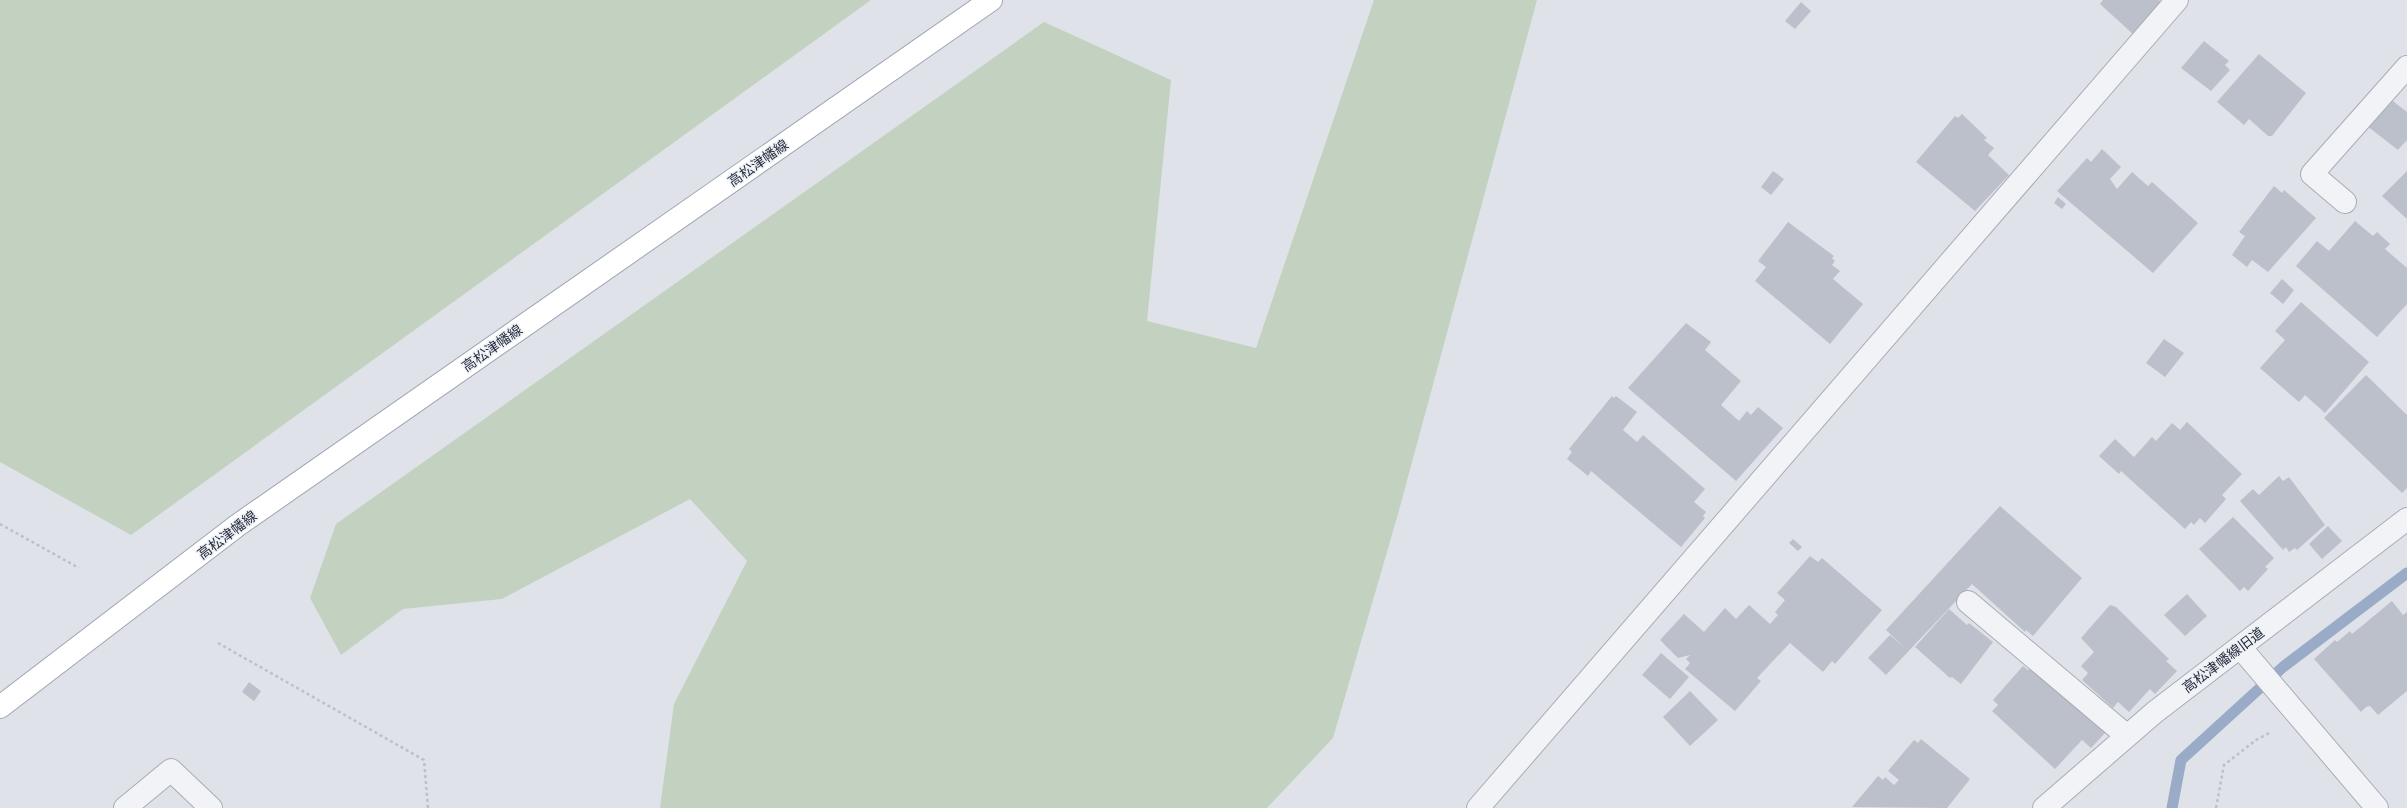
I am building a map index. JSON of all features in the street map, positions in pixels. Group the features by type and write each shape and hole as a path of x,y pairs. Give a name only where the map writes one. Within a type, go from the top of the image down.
{"main road":[{"name":"高松津幡線","path":"0,707 238,525 991,0"}],"street":[{"path":"1478,808 2177,0"},
{"path":"2345,202 2312,174 2407,67"},
{"name":"高松津幡線旧道","path":"2044,808 2127,736 2246,654 2407,519"},
{"path":"1968,602 2127,736"},
{"path":"2246,654 2377,808"},
{"path":"125,808 171,770 211,808"}],"path":[{"path":"0,524 79,568"},
{"path":"218,643 424,760 428,808"},
{"path":"2216,808 2224,765 2256,740 2300,718"}],"green space":[{"path":"0,0 871,0 131,535 0,462"},
{"path":"1374,0 1537,0 1398,514 1333,738 1267,808 660,808 674,704 747,561 690,499 502,599 403,609 341,655 310,598 336,524 1044,22 1171,80 1147,321 1256,348"}],"building":[{"path":"2103,0 2159,0 2165,6 2135,36 2100,4"},
{"path":"1801,2 1811,11 1795,29 1785,21"},
{"path":"2204,41 2229,61 2225,65 2230,70 2211,91 2181,68"},
{"path":"2259,54 2306,93 2272,136 2268,136 2249,119 2244,125 2217,102"},
{"path":"2389,98 2407,112 2407,140 2398,150 2367,126"},
{"path":"1962,114 1987,138 1984,140 1994,148 1988,155 2009,175 1975,211 1916,162 1955,116 1958,118"},
{"path":"2102,149 2121,167 2110,179 2117,189 2132,172 2148,186 2152,182 2198,223 2153,273 2057,191 2087,158 2091,162"},
{"path":"1773,171 1784,179 1771,195 1761,187"},
{"path":"2407,171 2407,219 2382,196"},
{"path":"2274,186 2282,193 2284,190 2316,218 2268,272 2252,260 2247,267 2232,255 2245,236 2239,232"},
{"path":"2058,197 2066,204 2062,209 2054,203"},
{"path":"2355,221 2373,236 2377,232 2390,244 2385,249 2407,268 2407,304 2377,337 2296,266 2317,241 2329,251"},
{"path":"1788,222 1834,256 1832,258 1835,261 1832,265 1840,271 1833,279 1863,304 1830,344 1755,281 1766,267 1758,261"},
{"path":"2282,279 2294,290 2283,304 2270,293"},
{"path":"2301,302 2369,362 2325,413 2305,395 2299,402 2260,368 2285,340 2275,331"},
{"path":"1686,323 1711,342 1705,350 1741,381 1721,405 1739,421 1747,411 1751,415 1758,407 1783,428 1736,481 1628,388"},
{"path":"2164,339 2184,353 2165,377 2146,363"},
{"path":"2366,375 2407,415 2407,488 2402,493 2324,418"},
{"path":"1612,396 1614,398 1616,396 1637,412 1623,430 1637,442 1643,435 1705,489 1694,502 1706,512 1703,516 1705,518 1681,547 1591,471 1588,476 1567,459 1572,452 1569,449"},
{"path":"2187,422 2242,474 2222,495 2226,499 2205,523 2200,518 2194,525 2191,522 2185,529 2121,471 2119,474 2099,456 2115,439 2134,457 2152,437 2156,441 2172,423 2180,430"},
{"path":"2279,476 2283,481 2289,477 2325,525 2297,550 2295,548 2289,552 2286,547 2283,550 2240,501 2253,489 2259,495"},
{"path":"2000,506 2082,578 2033,636 2026,630 2025,632 1972,584 1886,675 1868,658 1890,635 1906,649 1886,630"},
{"path":"2233,517 2274,558 2265,567 2268,569 2248,591 2244,587 2240,591 2199,549"},
{"path":"2328,526 2342,541 2322,559 2309,544"},
{"path":"1793,539 1802,547 1798,551 1789,543"},
{"path":"1810,556 1818,562 1822,558 1882,610 1835,664 1832,661 1823,672 1790,643 1757,678 1761,681 1735,711 1685,669 1690,663 1686,659 1690,655 1678,658 1660,640 1684,614 1704,632 1725,608 1736,619 1749,605 1770,624 1778,615 1775,612 1785,600 1777,593"},
{"path":"2187,594 2207,616 2185,636 2164,615"},
{"path":"2392,601 2403,615 2407,612 2407,691 2378,715 2370,706 2366,707 2361,712 2314,659 2335,640 2337,642 2350,631 2352,634"},
{"path":"2110,605 2116,607 2169,659 2166,661 2177,671 2155,694 2150,689 2129,712 2118,702 2113,708 2082,680 2088,673 2081,666 2094,652 2081,638"},
{"path":"1949,609 1967,625 1969,623 1993,642 1961,684 1952,677 1950,678 1915,647"},
{"path":"1661,653 1689,677 1670,699 1642,675"},
{"path":"2023,666 2028,670 2032,667 2106,732 2091,748 2082,740 2055,769 1992,711 1998,705 1993,700"},
{"path":"249,682 261,691 254,701 242,692"},
{"path":"1690,691 1718,720 1690,746 1663,717"},
{"path":"1921,739 1970,779 1947,808 1852,807 1878,776 1883,780 1885,777 1894,785 1899,780 1888,771 1914,740 1918,743"}],"waterway":[{"path":"2172,808 2181,760 2283,667 2407,573"}]}
